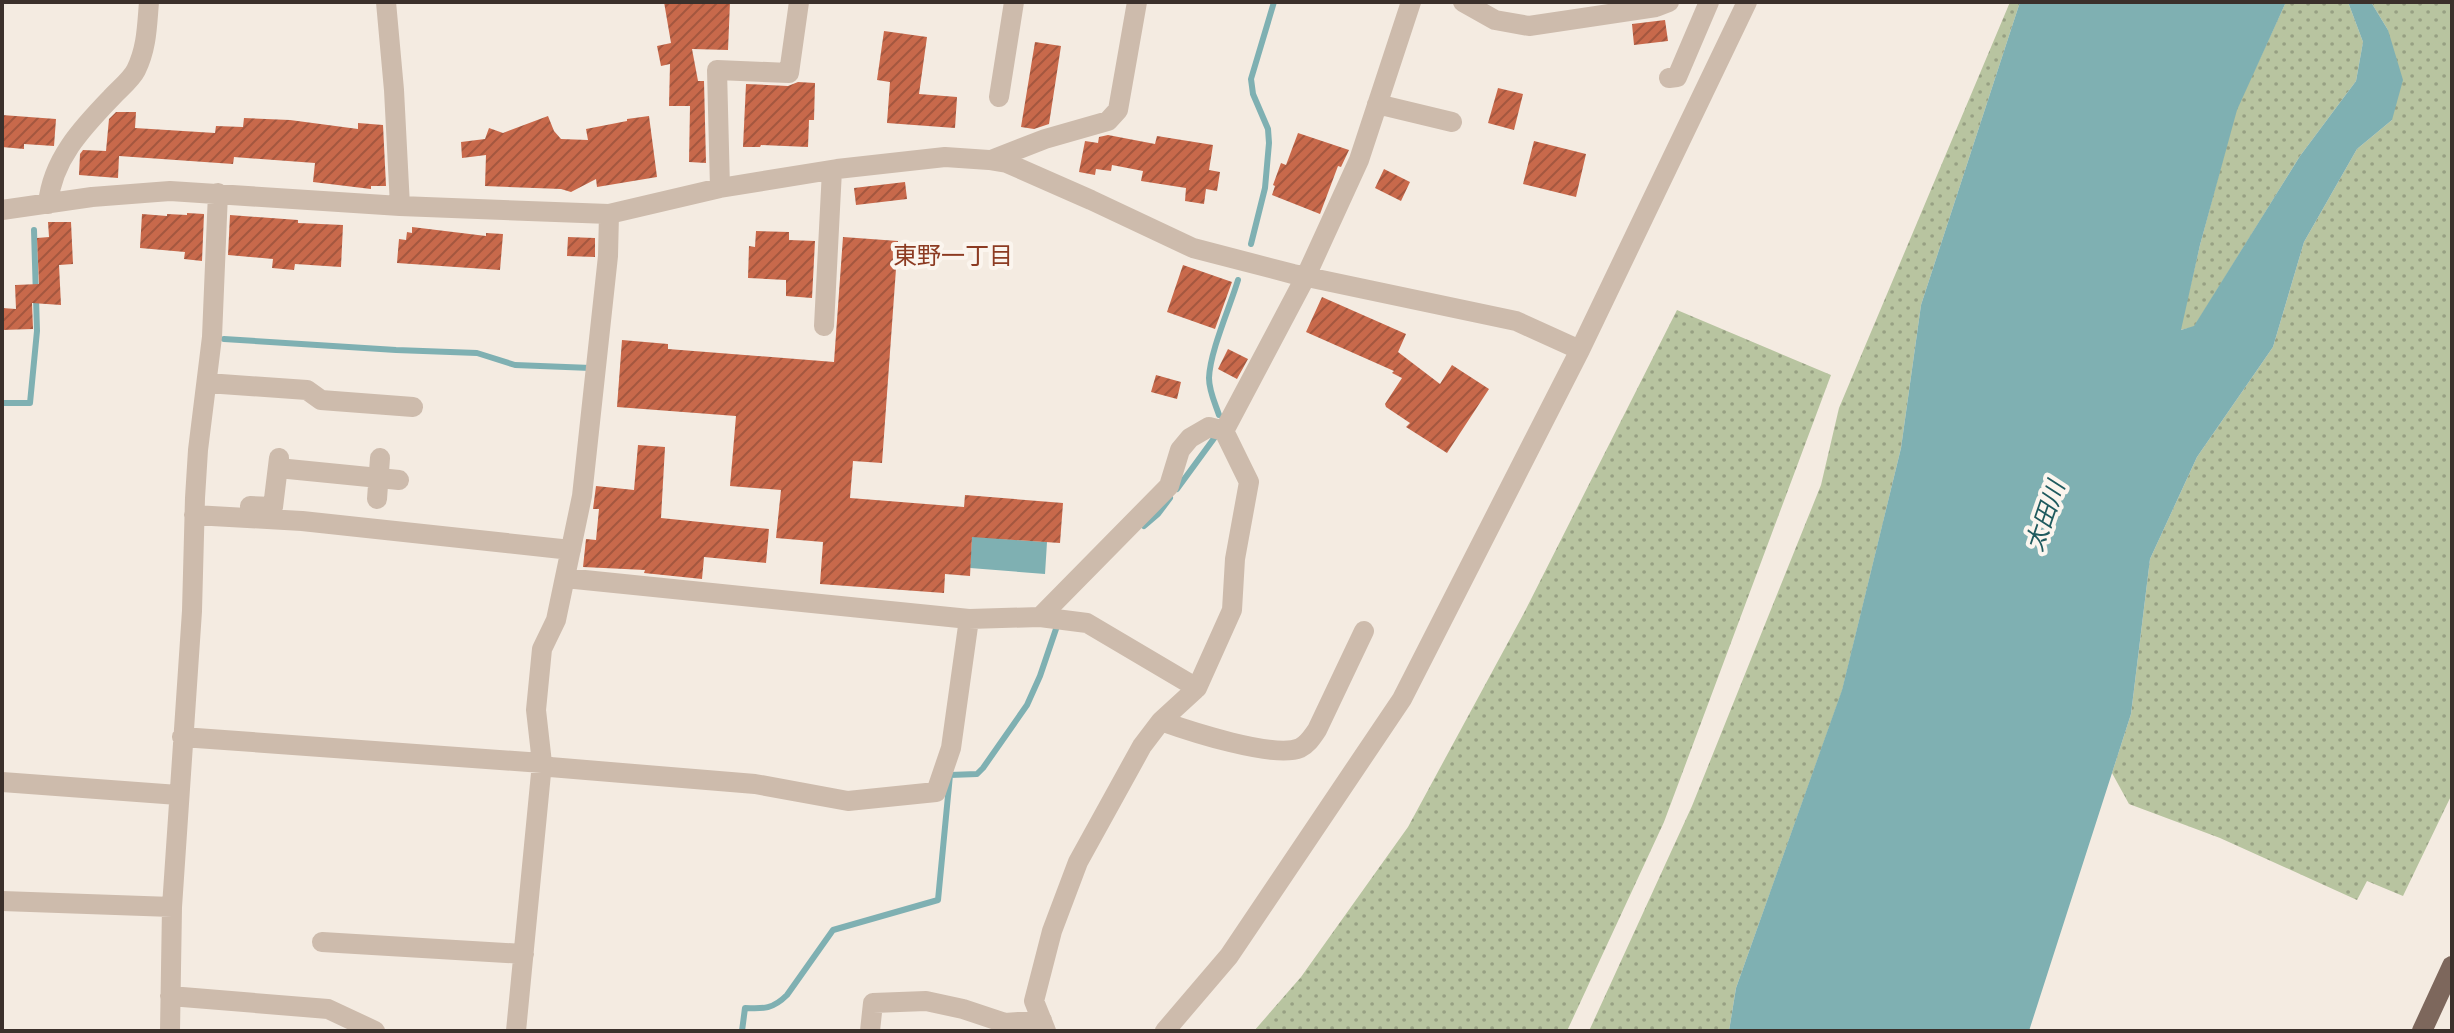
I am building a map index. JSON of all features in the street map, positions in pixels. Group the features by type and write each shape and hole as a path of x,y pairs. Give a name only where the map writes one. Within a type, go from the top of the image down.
{"main road":[{"path":"2422,1031 2452,966"}],"street":[{"path":"48,204 59,163 80,131 135,72 146,43 149,2"},
{"path":"386,2 400,206"},
{"path":"720,188 717,70 789,73 799,2"},
{"path":"999,97 1014,2"},
{"path":"989,160 1045,139 1108,121 1118,110 1137,2"},
{"path":"1224,431 1306,276 1359,160 1411,2"},
{"path":"1463,2 1495,20 1529,26 1656,7 1669,2"},
{"path":"1669,78 1677,77 1709,2"},
{"path":"1165,1031 1229,956 1402,699 1580,350 1747,2"},
{"path":"1377,104 1452,122"},
{"path":"2,210 92,197 170,191 400,206 609,214 720,188 832,170 945,157 989,160 1007,163 1077,193 1193,248 1306,276 1516,321 1580,350"},
{"path":"824,326 832,170"},
{"path":"170,1031 172,907 192,611 194,506 212,337 218,193"},
{"path":"516,1031 542,763 536,710 542,649 556,620 582,496 608,256 609,214"},
{"path":"207,383 307,390 321,400 413,407"},
{"path":"870,1031 873,1003 926,1001 1005,1023 1044,1025 1034,1001 1052,931 1078,862 1142,746 1161,721 1197,688 1232,610 1235,559 1249,482 1224,431 1209,427 1190,438 1180,450 1169,486 1040,617"},
{"path":"194,506 273,507 279,463 379,468 399,480"},
{"path":"377,499 379,468"},
{"path":"194,506 571,550"},
{"path":"565,578 969,619 1040,617 1087,623 1197,688"},
{"path":"182,737 542,763 550,767 755,784 848,801 936,792 951,748 969,619"},
{"path":"1161,721 1230,743 1299,749 1309,742 1317,730 1364,631"},
{"path":"2,782 178,795"},
{"path":"2,901 172,907"},
{"path":"322,942 524,954"},
{"path":"170,996 328,1009 375,1031"}],"green space":[{"path":"2010,2 2020,2 1921,305 1901,448 1842,691 1736,988 1729,1031 1589,1031 1692,806 1821,485 1839,408"},
{"path":"2286,2 2348,2 2363,42 2356,81 2300,156 2194,327 2180,330 2236,110"},
{"path":"2371,2 2452,2 2452,794 2403,896 2367,881 2357,900 2220,838 2129,804 2112,773 2131,714 2150,559 2197,457 2273,347 2304,242 2357,149 2392,120 2388,30"},
{"path":"1677,310 1831,375 1664,822 1567,1031 1254,1031 1301,977 1408,827 1524,613"}],"water":[{"name":"太田川","path":"2020,2 2286,2 2237,110 2200,245 2181,330 2194,326 2300,156 2356,81 2363,42 2348,2 2371,2 2388,30 2403,80 2392,120 2357,149 2304,242 2273,347 2197,457 2150,559 2131,714 2029,1031 1729,1031 1736,988 1842,690 1901,448 1921,305"},
{"path":"973,522 1002,539 1047,542 1045,574 970,568"}],"building":[{"path":"664,2 730,2 728,50 692,49 698,81 704,81 706,163 689,162 690,106 669,106 670,64 661,66 657,46 671,43"},
{"path":"1665,20 1668,41 1634,45 1632,24"},
{"path":"884,31 927,37 919,94 957,97 955,128 887,123 890,82 877,80"},
{"path":"1035,42 1061,46 1049,124 1034,129 1021,127"},
{"path":"798,82 815,83 814,120 809,120 808,147 743,147 746,84 788,86"},
{"path":"1498,88 1523,94 1514,130 1488,123"},
{"path":"116,112 136,112 135,128 215,133 216,126 243,127 244,118 290,120 358,129 358,123 383,125 386,186 371,186 371,189 313,182 315,163 234,157 233,164 119,156 118,178 79,175 83,150 106,151 109,119"},
{"path":"2,115 56,119 54,146 24,144 24,149 2,147"},
{"path":"548,116 561,139 588,140 586,129 649,116 657,177 597,187 596,179 571,192 485,186 486,155 462,158 461,142 485,139 489,128 503,133"},
{"path":"1298,133 1349,150 1341,167 1338,166 1320,214 1272,195 1281,163 1286,165"},
{"path":"1108,135 1155,144 1157,136 1213,145 1209,170 1220,172 1217,191 1206,189 1204,204 1185,201 1186,188 1141,181 1143,171 1112,165 1111,171 1096,169 1095,175 1079,172 1085,141 1098,143 1099,137"},
{"path":"1534,141 1586,154 1576,197 1523,184"},
{"path":"1384,169 1410,182 1401,201 1375,188"},
{"path":"905,182 907,199 856,205 854,188"},
{"path":"142,214 167,216 204,214 202,261 184,259 185,252 140,248"},
{"path":"230,215 343,225 341,267 295,264 294,270 272,268 273,259 228,255"},
{"path":"48,222 71,222 73,264 59,265 61,305 32,303 33,329 2,330 2,308 16,309 15,285 39,284 37,238 49,237"},
{"path":"412,227 486,236 486,233 503,234 500,270 397,263 399,239 406,240 407,232 412,233"},
{"path":"756,231 789,232 789,240 815,241 812,298 786,296 786,280 748,278 749,246 755,247"},
{"path":"568,237 595,238 595,257 567,256"},
{"path":"843,237 898,241 882,463 853,461 850,498 964,507 965,495 1063,503 1060,543 972,537 970,576 945,574 944,593 820,584 823,542 776,538 781,490 730,486 736,416 617,407 622,340 668,344 668,349 834,362"},
{"path":"1183,265 1232,282 1215,329 1167,312"},
{"path":"1322,297 1406,334 1398,352 1440,384 1452,365 1489,389 1447,453 1406,427 1410,423 1386,407 1402,378 1392,373 1394,371 1306,332"},
{"path":"1228,349 1248,359 1237,379 1218,369"},
{"path":"1156,375 1181,382 1177,399 1151,392"},
{"path":"638,445 665,447 661,518 769,529 766,563 704,557 702,579 644,573 645,570 583,567 586,539 596,540 599,509 593,509 596,486 634,490"}],"waterway":[{"path":"1251,244 1265,188 1269,143 1268,129 1253,94 1251,79 1274,2"},
{"path":"2,403 30,403 37,331 34,230"},
{"path":"1219,415 1210,388 1210,367 1238,280"},
{"path":"224,339 477,353 515,365 591,368 590,371"},
{"path":"1177,489 1215,437"},
{"path":"1144,526 1170,498"},
{"path":"742,1031 745,1008 768,1007 782,1000 833,930 938,900 950,775 977,774 983,768 1027,705 1057,626"}],"district":[{"name":"東野一丁目","path":"953,255"}]}
